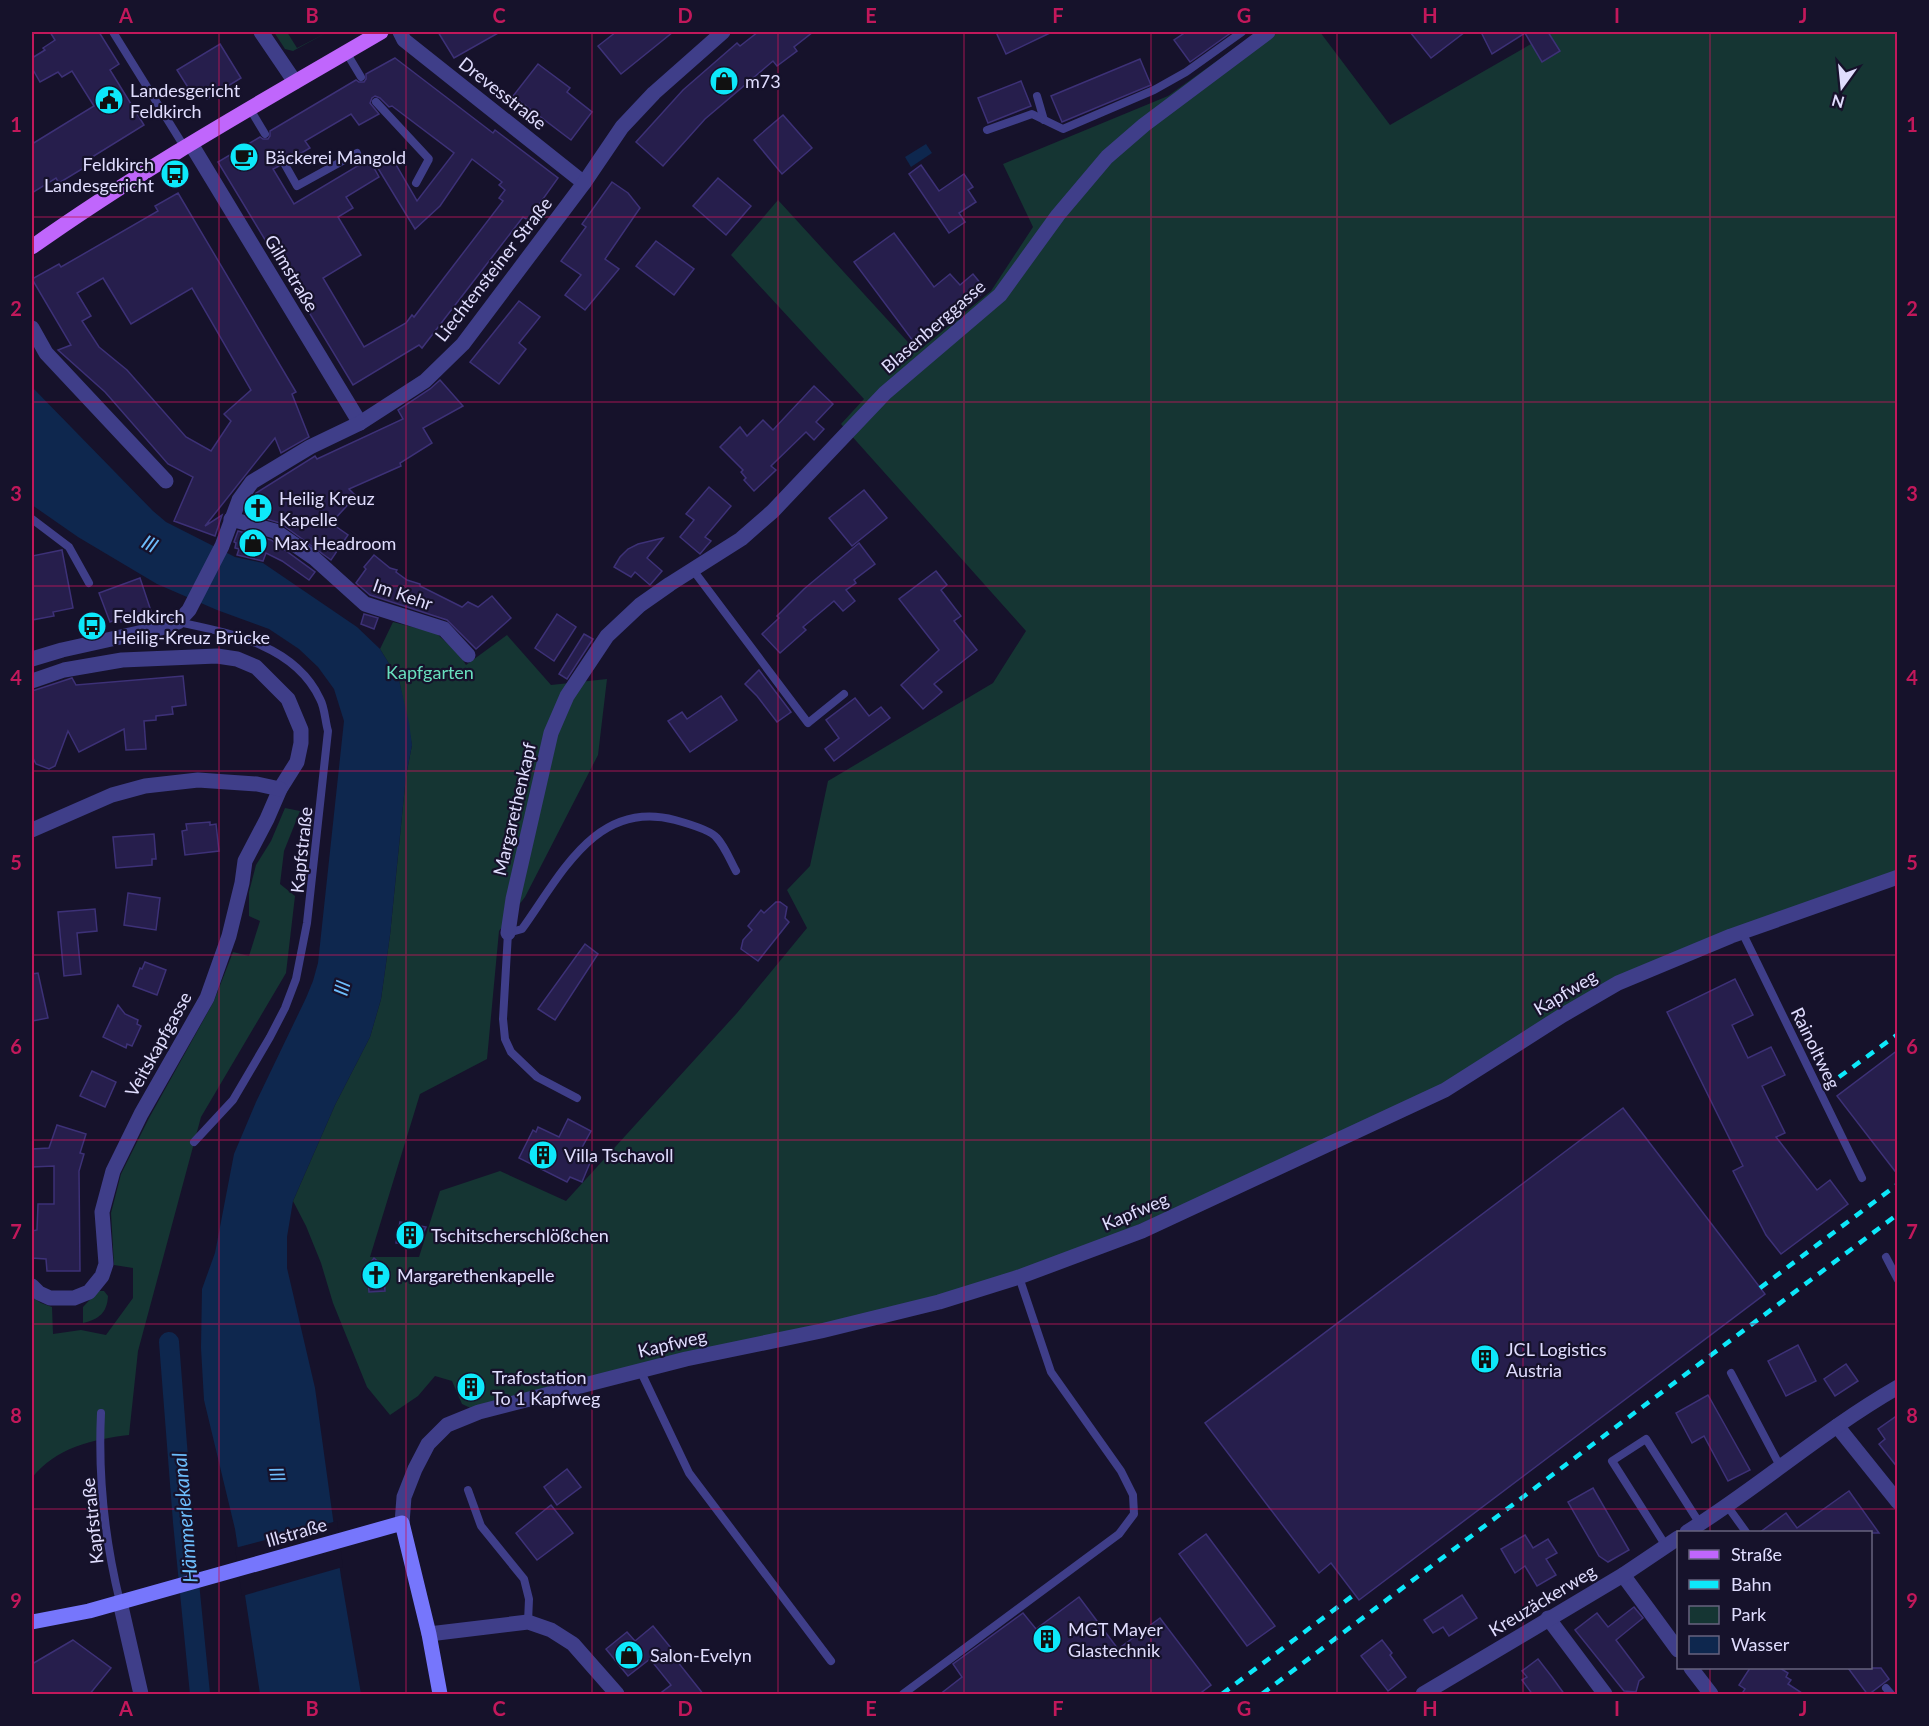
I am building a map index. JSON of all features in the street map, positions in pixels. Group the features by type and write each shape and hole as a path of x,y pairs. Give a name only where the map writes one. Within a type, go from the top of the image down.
{"main road":[{"path":"32,247 91,206 188,146 381,32"},
{"path":"402,1524 429,1634 440,1695"},
{"name":"Illstraße","path":"32,1622 89,1611 402,1524"}],"street":[{"path":"261,32 295,82"},
{"name":"Drevesstraße","path":"400,32 404,40 584,183"},
{"name":"Liechtensteiner Straße","path":"178,622 189,610 222,546 239,500 252,482 310,447 360,423 425,381 463,344 584,183 622,127 688,61 723,32"},
{"name":"Blasenberggasse","path":"567,696 607,636 639,605 741,539 765,518 885,393 1000,295 1058,215 1107,157 1144,125 1268,32"},
{"name":"Gilmstraße","path":"188,146 360,423"},
{"path":"32,328 46,353 166,481"},
{"name":"Im Kehr","path":"231,519 275,531 314,558 365,604 444,629 468,655"},
{"path":"32,658 178,622"},
{"name":"Veitskapfgasse","path":"32,681 64,670 122,660 176,656 217,656 237,659 256,667 288,699 301,730 302,743 297,762 280,789 245,861 229,936 207,998 136,1123 113,1171 102,1212 106,1264 102,1276 89,1292 74,1298 51,1298 39,1293 32,1286"},
{"name":"Margarethenkapf","path":"508,933 513,899 551,733 567,696"},
{"path":"32,830 112,795 145,786 198,780 257,784 280,789"},
{"name":"Kapfweg","path":"402,1524 404,1497 415,1469 428,1444 447,1425 479,1412 640,1370 832,1329 939,1302 1019,1277 1142,1231 1444,1090 1618,983 1742,932 1898,877"},
{"path":"1690,1531 1728,1507 1837,1426 1898,1387"},
{"path":"1837,1426 1898,1502"},
{"name":"Kreuzäckerweg","path":"1423,1695 1623,1575 1672,1542"},
{"path":"1623,1575 1677,1649"},
{"path":"120,1602 141,1695"},
{"path":"1548,1618 1605,1695"},
{"path":"429,1634 528,1622 551,1630 573,1644 617,1695"},
{"path":"1692,1669 1711,1695"}],"lane":[{"path":"113,32 188,146"},
{"path":"987,130 1032,114 1063,129 1154,90 1186,72 1242,32"},
{"path":"346,52 361,77"},
{"path":"1037,96 1044,120"},
{"path":"376,102 429,159 416,183"},
{"path":"250,108 265,134"},
{"path":"284,164 297,186 357,153"},
{"path":"32,519 69,548 89,583"},
{"path":"693,570 808,723 844,694"},
{"name":"Kapfstraße","path":"178,622 222,631 255,642 288,661 306,676 321,700 328,731 307,923 296,979 285,1008 270,1037 233,1100 194,1142"},
{"path":"508,933 522,929 583,845 607,826 626,818 661,816 688,823 717,837 736,871"},
{"name":"Rainoltweg","path":"1742,932 1862,1178"},
{"name":"Margarethenkapf","path":"508,933 503,1019 505,1038 511,1052 537,1077 577,1098"},
{"path":"1886,1257 1898,1280"},
{"path":"903,1695 1119,1533 1134,1514 1133,1495 1120,1471 1051,1372 1019,1277"},
{"path":"640,1370 689,1473 831,1661"},
{"path":"1731,1373 1781,1468"},
{"name":"Kapfstraße","path":"100,1413 102,1488 111,1566 120,1602"},
{"path":"1672,1542 1612,1461 1646,1439 1700,1524"},
{"path":"468,1490 481,1526 524,1579 529,1599 528,1622"},
{"path":"1728,1507 1745,1531"}],"green space":[{"path":"274,32 287,32 297,48 328,32 293,51 285,49"},
{"name":"Kapfgarten","path":"1257,32 1320,32 1390,125 1552,32 1897,32 1897,877 1618,983 1445,1090 1019,1277 479,1412 462,1404 452,1381 435,1376 418,1396 390,1415 367,1387 333,1303 321,1263 293,1201 335,1105 370,1037 381,999 390,935 406,776 412,745 399,680 380,649 393,622 436,633 459,654 466,665 507,635 551,685 607,679 598,755 525,897 499,931 487,1059 420,1094 370,1257 419,1257 440,1191 500,1171 566,1201 737,1013 807,928 787,890 810,866 828,781 993,683 1026,631 841,424 864,399 731,255 778,200 917,352 991,291 1033,227 1003,164 1168,96"},
{"path":"285,808 300,811 284,851 280,884 295,896 286,973 201,1117 138,1351 129,1435 89,1442 63,1452 41,1468 32,1478 32,1297 52,1307 53,1334 81,1330 106,1335 133,1298 133,1268 114,1265 111,1213 121,1174 149,1118 214,1001 233,952 249,956 260,921 249,916 249,892 256,865 271,841"},
{"path":"98,1291 104,1291 108,1296 106,1307 98,1317 83,1323 83,1307"}],"water":[{"path":"926,144 932,153 911,167 905,157"},
{"name":"Ill","path":"32,387 166,522 235,557 263,563 357,627 380,649 399,680 412,745 406,776 390,935 381,999 370,1037 335,1105 293,1201 287,1237 287,1268 315,1388 341,1577 361,1694 260,1694 235,1529 204,1400 201,1348 202,1289 215,1253 234,1154 256,1102 306,998 318,963 344,721 334,689 318,667 299,649 269,629 157,584 78,537 32,505"}],"pier":[{"path":"337,1521 343,1567 242,1596 235,1548"}],"building":[{"name":"Landesgericht Feldkirch","path":"50,32 99,32 119,64 110,70 144,125 84,162 87,166 59,183 56,178 32,193 32,144 94,106 72,71 62,77 58,72 40,82 32,68 32,58 55,40"},
{"path":"438,32 500,32 454,58"},
{"path":"616,32 673,32 621,74 598,46"},
{"path":"758,32 813,32 794,47 797,51 777,66 773,61 705,119 663,166 636,142 683,90 737,43 740,46"},
{"path":"996,32 1052,32 1006,54"},
{"path":"1186,32 1232,32 1190,62 1174,40"},
{"path":"1410,32 1465,32 1431,58"},
{"path":"1481,32 1548,32 1560,51 1542,62 1525,33 1492,54"},
{"path":"220,44 241,78 207,99 203,92 194,97 177,70"},
{"path":"395,58 493,133 495,130 558,178 528,220 523,217 422,348 419,345 353,385 218,162 260,137 268,139 270,131 356,80 364,82 366,74","holes":["375,96 389,107 392,106 454,153 417,201 391,156 376,165 415,229 440,206 472,159 502,182 499,185 505,190 499,198 503,201 414,317 412,315 406,323 364,347 323,278 361,255 338,217 353,208 346,197 379,177 369,159 294,204 273,169 279,166 278,162 281,158 285,157 289,160 310,148 305,141 351,114 359,125 379,114 370,103"]},
{"path":"1140,59 1151,85 1062,122 1051,96"},
{"path":"538,64 570,88 567,92 592,112 571,140 513,96"},
{"path":"1021,81 1031,106 988,123 978,98"},
{"path":"783,115 812,148 782,174 754,140"},
{"path":"921,165 939,191 964,174 973,187 968,190 976,202 959,213 965,222 949,233 909,174"},
{"path":"718,178 751,206 726,235 693,206"},
{"path":"612,182 628,193 640,208 605,259 619,269 585,310 565,295 581,275 561,261 586,227 582,224"},
{"path":"178,193 296,392 292,394 309,437 281,453 275,438 205,526 222,515 215,536 174,521 193,477 168,464 105,392 58,350 71,345 32,279 59,264 61,267 158,211 155,206","holes":["103,278 131,324 192,288 251,390 224,414 231,421 211,451 186,437 127,370 99,347 82,321 91,316 77,293"]},
{"path":"894,233 934,287 950,274 960,285 973,274 986,290 940,330 936,324 913,341 854,262"},
{"path":"656,241 694,269 674,295 636,266"},
{"path":"519,301 540,317 519,343 526,349 499,384 470,362"},
{"path":"440,380 463,406 423,428 432,443 400,463 401,466 349,489 356,496 331,523 348,535 331,560 280,523 245,513 256,493 315,456 317,459 403,419 398,410"},
{"path":"814,386 833,404 816,422 824,429 814,440 806,432 771,466 776,470 754,491 744,480 746,478 741,472 743,470 720,447 740,427 747,436 763,420 773,430"},
{"path":"709,487 731,506 705,537 711,541 700,554 680,537 694,520 686,514"},
{"path":"864,490 887,518 852,546 829,518"},
{"path":"238,531 271,540 315,572 309,580 266,553 263,561 237,555 239,549 235,548 236,543 234,542"},
{"path":"663,538 647,558 662,571 650,585 635,572 631,577 614,567 628,549"},
{"path":"859,543 875,564 854,580 856,583 846,590 855,601 843,611 834,601 803,627 806,630 780,653 762,634 804,589"},
{"path":"62,550 73,608 53,612 54,616 32,620 32,556"},
{"path":"374,555 390,568 397,570 396,572 407,580 420,584 462,607 468,602 478,607 492,596 511,618 476,649 447,620 370,595 356,583 366,569 364,567"},
{"path":"936,571 947,585 941,590 961,616 954,621 977,650 934,684 942,692 923,709 901,685 939,650 899,599"},
{"path":"140,578 151,611 121,622 120,618 110,622 99,593"},
{"path":"364,614 378,618 374,629 361,624"},
{"path":"557,614 576,627 554,661 535,648"},
{"path":"584,634 593,639 567,679 559,674"},
{"path":"759,670 791,712 777,722 745,684"},
{"path":"183,676 186,705 172,707 173,714 156,716 156,720 144,721 146,749 126,750 124,729 79,752 68,731 55,766 49,769 36,764 32,756 32,691 72,678 76,685"},
{"path":"721,696 737,720 690,752 668,721 682,712 687,719"},
{"path":"855,698 869,716 881,707 890,718 834,761 825,749 839,738 826,720"},
{"path":"210,822 210,825 216,824 219,851 185,855 182,831 187,830 186,824"},
{"path":"154,834 156,859 152,859 152,865 116,868 113,837"},
{"path":"128,893 160,898 156,930 124,925"},
{"path":"776,902 787,907 785,918 789,922 758,961 741,949 743,940 752,930 748,926 761,910 764,913"},
{"path":"95,909 97,931 77,933 81,974 64,976 58,912"},
{"path":"585,944 598,954 555,1020 538,1009"},
{"path":"145,962 166,970 157,995 133,986"},
{"path":"38,973 48,1018 32,1021 32,974"},
{"path":"1735,979 1753,1015 1732,1025 1748,1058 1771,1047 1785,1075 1762,1086 1785,1133 1776,1137 1817,1190 1830,1180 1848,1204 1781,1254 1766,1235 1733,1171 1743,1166 1667,1012"},
{"path":"118,1005 125,1014 138,1020 137,1024 141,1026 132,1046 127,1044 126,1048 103,1037"},
{"path":"1898,1050 1898,1175 1837,1096"},
{"path":"92,1071 116,1082 105,1107 80,1096"},
{"name":"JCL Logistics Austria","path":"1623,1108 1765,1294 1359,1600 1331,1563 1319,1573 1205,1423"},
{"path":"568,1119 591,1131 579,1153 592,1158 582,1182 570,1177 567,1182 519,1158 533,1130 536,1132 538,1127 559,1137"},
{"path":"57,1125 86,1134 80,1153 84,1154 79,1171 80,1271 47,1271 46,1259 32,1258 32,1231 37,1230 38,1204 54,1204 54,1166 32,1167 32,1149 49,1148"},
{"name":"Tschitscherschlößchen","path":"400,1222 426,1227 417,1247 396,1243"},
{"name":"Margarethenkapelle","path":"374,1258 383,1266 385,1291 369,1292 367,1267"},
{"path":"1798,1345 1816,1381 1786,1396 1768,1361"},
{"path":"1846,1364 1858,1381 1835,1396 1824,1379"},
{"path":"1708,1395 1750,1470 1728,1481 1704,1436 1692,1443 1676,1413"},
{"path":"1898,1415 1898,1468 1879,1444 1885,1439 1878,1429"},
{"path":"567,1469 581,1487 557,1505 544,1487"},
{"path":"1593,1488 1629,1550 1608,1562 1599,1556 1568,1502"},
{"path":"1849,1491 1879,1533 1872,1533 1872,1531 1762,1531 1786,1513 1797,1528"},
{"path":"551,1505 573,1533 537,1560 516,1533"},
{"path":"1206,1534 1275,1626 1247,1646 1179,1554"},
{"path":"1525,1535 1533,1548 1548,1539 1557,1553 1546,1559 1556,1575 1537,1586 1525,1566 1515,1573 1501,1549"},
{"path":"1462,1595 1477,1618 1449,1636 1443,1627 1433,1633 1424,1620"},
{"name":"MGT Mayer Glastechnik","path":"1079,1597 1118,1649 1160,1618 1211,1685 1198,1695 939,1695 962,1677 953,1664 1023,1613 1036,1629"},
{"path":"1634,1607 1643,1618 1616,1640 1644,1677 1639,1681 1636,1692 1624,1691 1575,1630 1597,1613 1608,1627"},
{"path":"653,1626 676,1654 673,1656 704,1695 658,1695 671,1685 650,1659 628,1676 606,1649 627,1632 635,1641"},
{"path":"73,1640 111,1668 89,1695 32,1695 32,1664"},
{"path":"1382,1640 1406,1677 1388,1691 1361,1656"},
{"path":"1538,1659 1565,1695 1533,1695 1522,1680 1527,1677 1522,1671"},
{"path":"1881,1668 1889,1679 1868,1695 1849,1669"},
{"path":"1749,1669 1782,1669 1788,1673 1786,1677 1791,1680 1788,1684 1805,1695 1741,1695 1745,1689 1739,1685"}],"waterway":[{"name":"Hämmerlekanal","path":"169,1342 183,1522 200,1694"}],"railway":[{"path":"1839,1077 1898,1034"},
{"path":"1760,1288 1898,1184"},
{"path":"1262,1694 1898,1214"},
{"path":"1222,1694 1355,1594"}],"place":[{"name":"m73","path":"724,81"},
{"name":"Landesgericht Feldkirch","path":"109,100"},
{"name":"Bäckerei Mangold","path":"244,157"},
{"name":"Feldkirch Landesgericht","path":"175,174"},
{"name":"Heilig Kreuz Kapelle","path":"258,508"},
{"name":"Max Headroom","path":"253,543"},
{"name":"Feldkirch Heilig-Kreuz Brücke","path":"92,626"},
{"name":"Villa Tschavoll","path":"543,1155"},
{"name":"Tschitscherschlößchen","path":"410,1235"},
{"name":"Margarethenkapelle","path":"376,1275"},
{"name":"JCL Logistics Austria","path":"1485,1359"},
{"name":"Trafostation To 1 Kapfweg","path":"471,1387"},
{"name":"MGT Mayer Glastechnik","path":"1047,1639"},
{"name":"Salon-Evelyn","path":"629,1655"}]}
